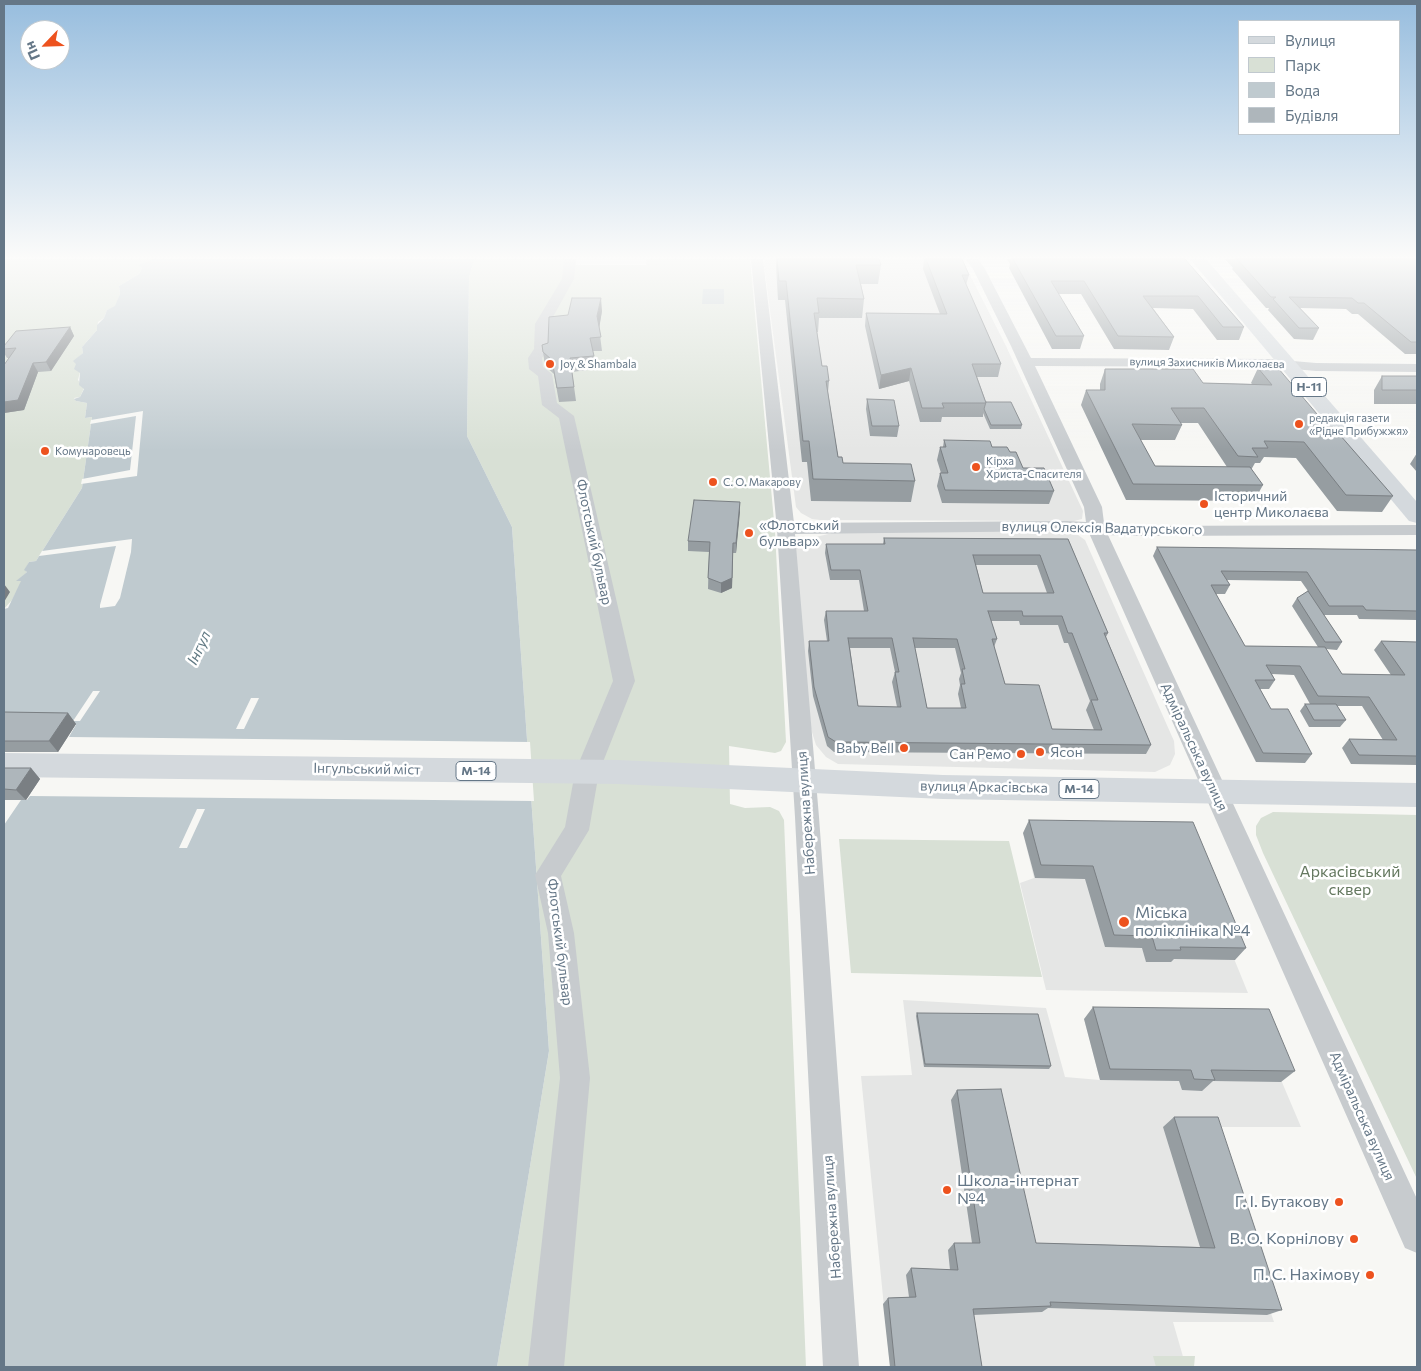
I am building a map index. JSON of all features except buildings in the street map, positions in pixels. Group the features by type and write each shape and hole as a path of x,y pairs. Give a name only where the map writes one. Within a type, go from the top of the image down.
{"main road":[{"name":"Н-11","path":"1253,323 1417,516"},
{"name":"Інгульський міст","path":"4,765 618,772 731,777"},
{"name":"вулиця Аркасівська","path":"731,777 943,787 1417,795"}],"street":[{"name":"Флотський бульвар","path":"543,323 541,349 535,358 536,369 545,374 550,405 566,416 624,681 587,772 576,830 548,875 561,933 575,1078 546,1367"},
{"name":"Набережна вулиця","path":"764,323 786,529 804,780 841,1367"},
{"name":"Адміральська вулиця","path":"1006,323 1093,508 1096,527 1417,1236"},
{"name":"вулиця Захисників Миколаєва","path":"1026,362 1289,364 1316,367 1417,368"},
{"name":"вулиця Олексія Вадатурського","path":"786,529 829,527 1096,527 1131,531 1417,530"}],"shaded area":[{"path":"772,323 994,323 1083,511 1082,519 1074,521 820,520 812,519 801,513 796,507"},
{"path":"850,529 1060,532 1078,535 1085,540 1174,741 1175,754 1170,765 1155,772 838,764 826,757 816,745 811,729 794,542"},
{"name":"Міська поліклініка №4","path":"1023,833 1184,836 1248,993 1046,990 1020,883 1034,878"},
{"path":"903,1000 1046,1008 1065,1077 1100,1080 1084,1019 1256,1021 1301,1127 1208,1127 1274,1322 1173,1322 1186,1367 890,1367 861,1076 912,1075"}],"green space":[{"name":"Комунаровець","path":"4,323 98,323 97,330 82,347 83,353 76,360 80,372 78,380 84,388 80,397 74,398 76,401 87,403 85,418 92,417 82,488 36,561 29,562 25,570 27,572 17,581 22,581 12,600 4,609"},
{"path":"468,323 756,323 775,532 786,742 781,751 775,753 729,746 730,804 745,808 770,807 779,811 784,820 806,1367 497,1367 549,1051 512,527 467,436"},
{"name":"Аркасівський сквер","path":"1273,812 1417,815 1417,1179 1263,853 1256,835 1256,826 1261,818"},
{"path":"839,839 1009,841 1042,977 851,973"},
{"path":"1153,1356 1195,1356 1194,1367 1156,1367"}],"water":[{"name":"Інгул","path":"99,323 468,323 467,436 512,527 549,1051 497,1367 4,1367 4,825 21,800 27,800 76,725 4,736 4,609 8,608 21,581 16,581 27,572 24,570 29,562 36,561 82,488 92,417 85,418 87,403 74,399 80,397 84,389 79,385 80,373 74,369 76,364 73,361 83,353 82,347 97,330"}],"pier":[{"path":"143,411 137,476 81,484 82,479 130,470 136,416 90,424 91,420"},
{"path":"132,539 131,552 120,598 115,606 100,608 116,546 39,556 42,551"},
{"path":"93,691 100,691 80,721 73,721"},
{"path":"251,698 259,698 244,729 236,729"},
{"path":"76,724 69,737 530,742 534,801 30,796 26,800 18,800 25,798 72,727 4,739"},
{"path":"197,809 205,809 187,848 179,848"}],"place":[{"name":"Joy & Shambala","path":"550,364"},
{"name":"редакція газети «Рідне Прибужжя»","path":"1299,424"},
{"name":"Комунаровець","path":"45,451"},
{"name":"Кірха Христа-Спасителя","path":"976,467"},
{"name":"С. О. Макарову","path":"713,482"},
{"name":"Історичний центр Миколаєва","path":"1204,504"},
{"name":"«Флотський бульвар»","path":"749,533"},
{"name":"Baby Bell","path":"904,748"},
{"name":"Ясон","path":"1040,752"},
{"name":"Сан Ремо","path":"1021,754"},
{"name":"Міська поліклініка №4","path":"1124,922"},
{"name":"Школа-інтернат №4","path":"947,1190"},
{"name":"Г. І. Бутакову","path":"1339,1202"},
{"name":"В. О. Корнілову","path":"1354,1239"},
{"name":"П. С. Нахімову","path":"1370,1275"}]}
